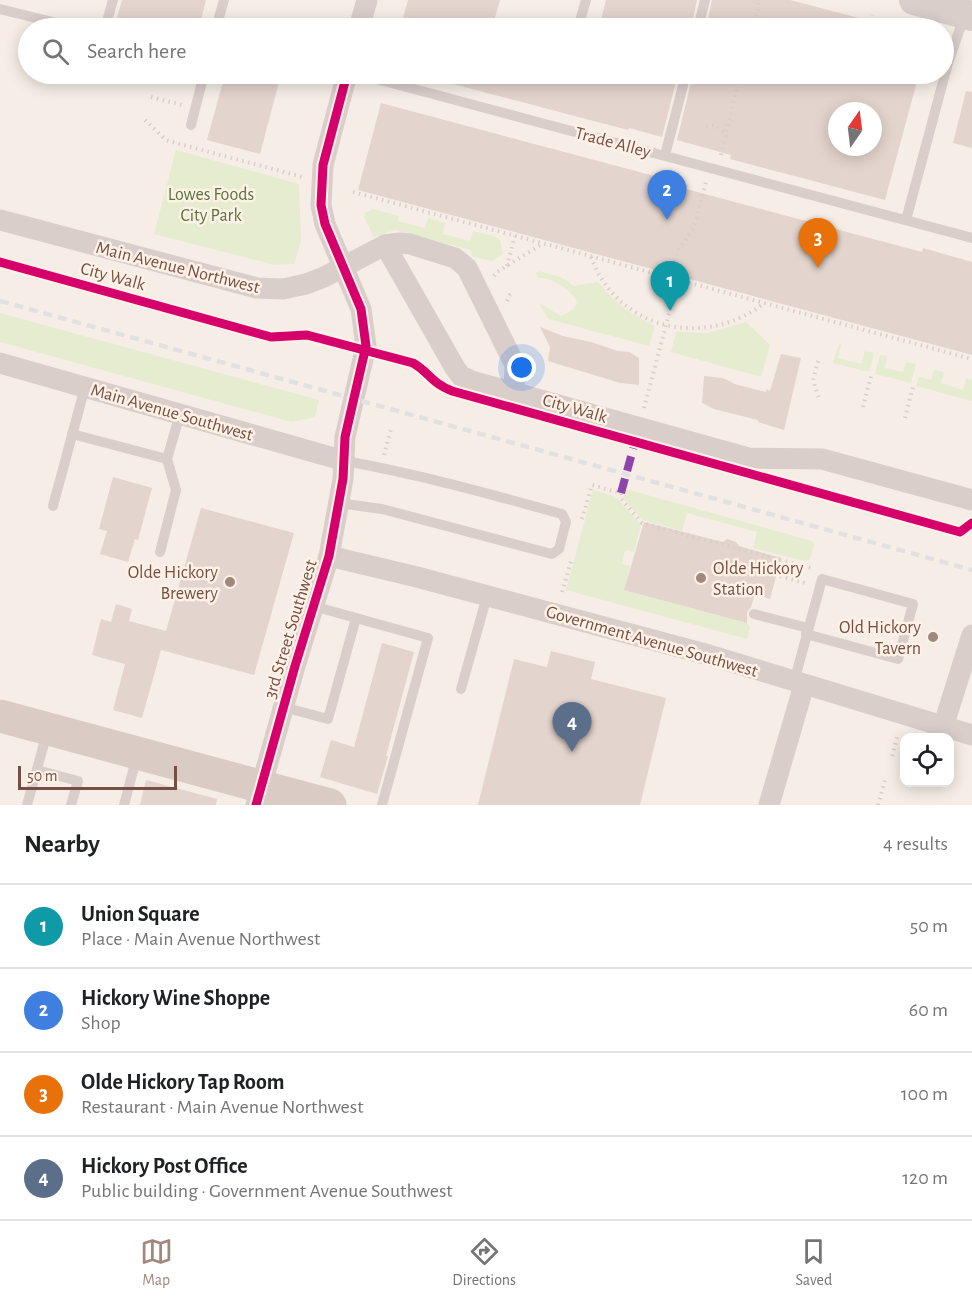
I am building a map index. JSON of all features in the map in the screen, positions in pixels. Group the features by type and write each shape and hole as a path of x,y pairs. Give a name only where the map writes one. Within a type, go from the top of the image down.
{"main road":[{"path":"0,716 138,754 259,796 330,805"}],"street":[{"path":"362,18 367,0"},
{"path":"914,0 968,15"},
{"name":"3rd Street Southwest","path":"259,796 283,707 329,556 345,461 345,437 366,346 361,309 325,224 321,205 323,165 344,84"},
{"name":"Main Avenue Northwest","path":"0,220 257,288 283,290 324,277 385,245 410,244 455,258 467,268 515,365 514,392"},
{"path":"385,245 455,368 461,376 472,381 749,458 822,459 972,500"},
{"name":"Main Avenue Southwest","path":"0,363 345,461"},
{"name":"Government Avenue Southwest","path":"329,556 709,655 972,735"},
{"path":"943,727 972,635"},
{"path":"769,805 799,683"}],"lane":[{"path":"108,18 113,0"},
{"path":"219,18 224,0"},
{"path":"581,18 586,0"},
{"path":"700,18 705,0"},
{"path":"0,9 36,18"},
{"path":"954,47 968,15"},
{"path":"190,125 201,84"},
{"name":"Trade Alley","path":"395,84 972,238"},
{"path":"665,156 683,84"},
{"path":"906,220 942,84"},
{"path":"53,506 85,387"},
{"path":"160,552 176,490 168,459 180,414"},
{"path":"72,434 168,459"},
{"path":"339,503 382,509 552,554 559,549 566,522 562,514 392,469 345,461"},
{"path":"754,614 807,631 898,659 913,604 820,583 807,631 799,683"},
{"path":"461,689 487,596"},
{"path":"313,606 428,638 382,805"},
{"path":"283,707 328,719 356,618"},
{"path":"27,805 48,729"},
{"path":"124,805 138,754"},
{"path":"37,770 78,781 71,805"}],"path":[{"path":"756,18 759,0"},
{"path":"720,159 738,84"},
{"path":"151,97 182,105"},
{"path":"145,120 166,140 304,177"},
{"path":"706,126 712,125 719,128 726,136"},
{"path":"671,279 680,246 693,229 706,180"},
{"path":"353,192 972,359"},
{"path":"507,266 515,236"},
{"path":"501,269 542,244"},
{"path":"591,257 600,278 623,303 646,317 666,325 695,329 712,327 747,316 763,303"},
{"path":"642,417 678,280"},
{"path":"818,361 813,380 819,398"},
{"path":"862,406 870,376"},
{"path":"905,418 913,387"},
{"path":"383,457 391,429"},
{"path":"588,498 592,485 621,493 621,499 642,523 812,568 820,583"},
{"path":"780,576 820,583"},
{"path":"892,756 898,734"},
{"path":"878,805 885,780"}],"green space":[{"name":"Lowes Foods City Park","path":"176,150 299,184 301,241 294,264 275,265 154,234"},
{"path":"373,209 399,216 398,221 425,228 428,218 445,223 443,234 470,241 473,231 494,236 500,240 503,254 492,261 473,257 470,250 395,230 374,237 364,217 365,213"},
{"path":"539,271 561,277 574,286 598,282 624,307 655,326 649,346 548,319 539,303 561,316 574,309 577,302 571,293 560,285 549,279 538,278 536,273"},
{"path":"0,313 319,400 315,417 292,422 0,342"},
{"path":"746,322 770,345 761,377 671,352 676,332 707,333"},
{"path":"839,344 841,344 838,358 861,364 865,351 874,353 869,372 833,363"},
{"path":"880,355 887,356 885,368 903,372 906,362 916,364 911,383 875,374"},
{"path":"934,370 944,372 941,383 963,390 966,378 972,380 972,401 916,386 919,377 931,380"},
{"path":"626,489 812,541 814,545 810,559 805,561 753,548 757,532 687,513 682,531 643,520 623,499"},
{"path":"593,490 616,497 641,525 634,552 625,550 622,564 630,566 624,590 747,623 750,627 747,639 566,590"}],"building":[{"path":"122,0 206,0 202,18 117,18"},
{"path":"408,0 500,0 495,18 403,18"},
{"path":"606,0 697,0 693,18 602,18"},
{"path":"712,0 790,0 859,18 708,18"},
{"path":"222,84 278,84 260,154 207,140"},
{"path":"453,84 675,84 662,137 629,128 628,130"},
{"path":"691,84 916,84 885,200 730,159 731,155 677,140"},
{"path":"966,91 972,92 972,148 953,143"},
{"path":"381,103 688,185 686,189 922,252 923,248 972,262 972,355 358,190"},
{"path":"540,327 563,336 629,352 639,358 639,385 620,383 548,361 550,347"},
{"path":"781,354 801,358 784,430 758,422 758,420 714,409 702,403 704,376 723,378 735,384 770,391"},
{"path":"113,477 152,488 138,540 135,539 128,562 100,554 107,531 99,529"},
{"name":"Olde Hickory Brewery","path":"201,508 294,533 254,675 161,650 142,718 113,710 125,664 92,655 101,619 111,622 116,604 132,609 129,621 166,631"},
{"name":"Olde Hickory Station","path":"644,522 723,542 727,539 736,542 739,546 781,558 770,599 755,594 747,612 747,623 624,590"},
{"path":"382,643 414,652 377,794 320,777 331,740 354,747"},
{"path":"551,651 595,662 591,679 666,698 640,805 478,805 514,659 547,667"},
{"path":"146,780 217,799 216,805 140,805"}],"railway":[{"path":"0,301 972,570"}],"marked path":[{"path":"621,493 635,442"}],"cycle path":[{"path":"256,805 329,556 343,479 345,437 366,346 361,309 325,224 321,205 323,165 344,84"},
{"name":"City Walk","path":"0,262 271,337 307,335 413,363 439,385 452,391 960,532 972,523"}],"place":[{"name":"Hickory Wine Shoppe","path":"667,220"},
{"name":"Olde Hickory Tap Room","path":"818,268"},
{"name":"Union Square","path":"670,311"},
{"name":"Olde Hickory Station","path":"701,578"},
{"name":"Olde Hickory Brewery","path":"230,582"},
{"name":"Old Hickory Tavern","path":"933,637"},
{"name":"Hickory Post Office","path":"572,752"}]}
